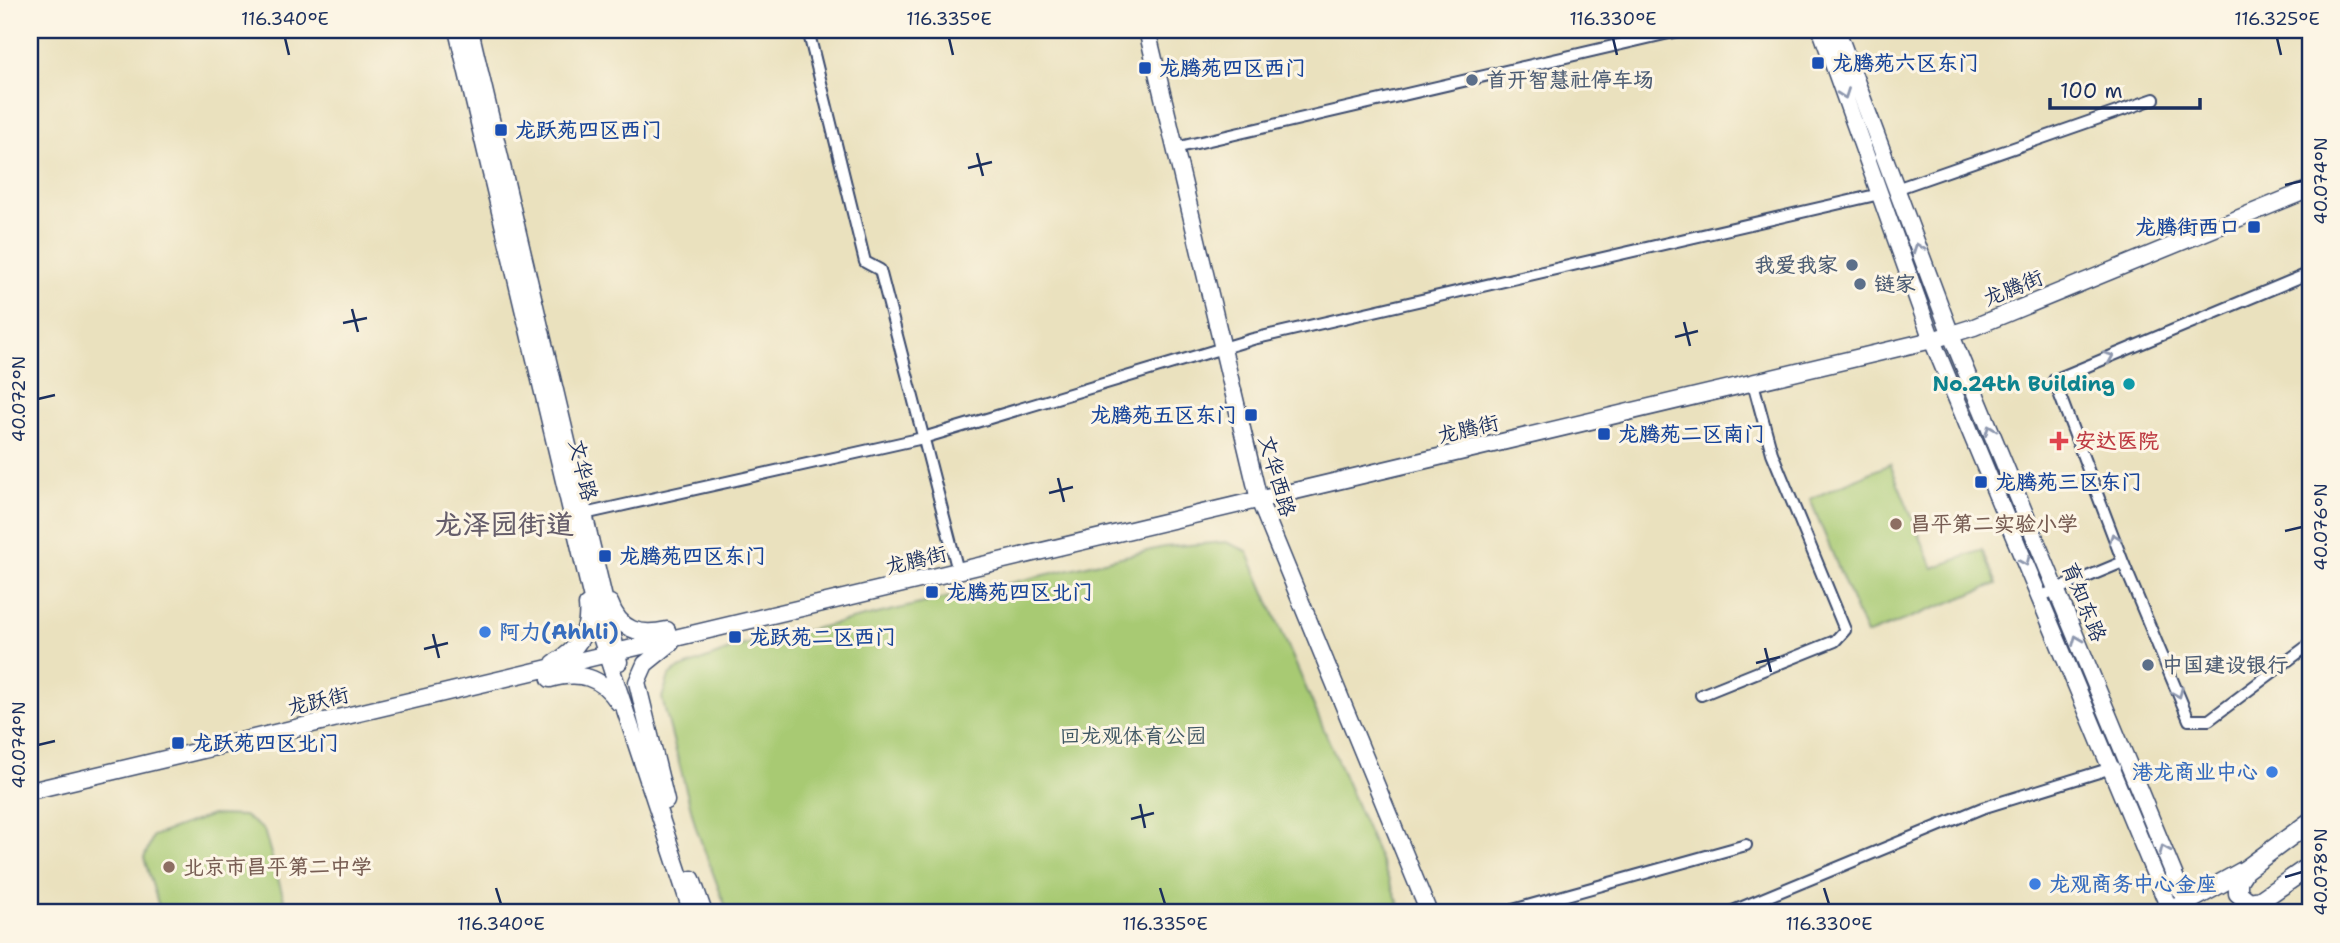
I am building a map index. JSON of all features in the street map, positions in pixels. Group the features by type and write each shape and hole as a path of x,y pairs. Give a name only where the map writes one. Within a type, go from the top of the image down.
{"main road":[{"path":"2177,911 2245,870 2310,822"},
{"path":"2242,913 2310,866"},
{"path":"2245,870 2238,881 2238,893 2249,902 2262,900"}],"street":[{"path":"476,30 482,82"},
{"path":"808,30 865,262 880,270 958,571"},
{"name":"文华西路","path":"1147,30 1259,500 1429,913"},
{"path":"1175,148 1682,30"},
{"name":"育知东路","path":"1821,30 1933,340 2110,768 2177,911"},
{"name":"育知东路","path":"1838,30 1951,335 2127,763 2177,911"},
{"name":"文华路","path":"461,32 482,82 578,515"},
{"name":"文华路","path":"461,32 631,731 692,913"},
{"path":"1896,189 2154,99"},
{"name":"龙腾街","path":"611,653 1933,340 2310,189"},
{"path":"578,515 923,438 1222,348 1880,194"},
{"path":"2310,273 2054,380 2123,562 2189,720 2209,719 2310,644"},
{"path":"1701,695 1835,641 1845,630 1772,453 1754,383"},
{"path":"578,515 599,554 611,605 618,619 628,629 652,633 686,626 746,621"},
{"path":"522,674 563,658 577,645 585,632 586,601 577,561 578,515"},
{"path":"2039,597 2123,562"},
{"path":"666,801 638,695 639,676 659,650 677,640 716,628"},
{"name":"文华路","path":"611,653 704,913"},
{"name":"龙跃街","path":"30,791 611,653"},
{"path":"430,696 501,690 580,674 594,679 609,691 631,731"},
{"path":"1728,913 1982,808 2127,763"},
{"path":"1502,913 1746,845"}],"green space":[{"path":"1890,464 1933,568 1982,550 1997,584 1866,635 1810,499"},
{"name":"回龙观体育公园","path":"1226,542 1247,551 1403,913 728,913 696,828 662,698 669,676 676,670 740,646 1164,547"},
{"path":"212,815 244,816 264,830 288,913 161,913 144,858 153,836"}],"place":[{"name":"龙腾苑六区东门","path":"1818,63"},
{"name":"龙腾苑四区西门","path":"1145,68"},
{"name":"首开智慧社停车场","path":"1472,80"},
{"name":"龙跃苑四区西门","path":"501,130"},
{"name":"龙腾街西口","path":"2254,227"},
{"name":"我爱我家","path":"1852,265"},
{"name":"链家","path":"1860,284"},
{"name":"No.24th Building","path":"2129,384"},
{"name":"龙腾苑五区东门","path":"1251,415"},
{"name":"龙腾苑二区南门","path":"1604,434"},
{"name":"安达医院","path":"2059,441"},
{"name":"龙腾苑三区东门","path":"1981,482"},
{"name":"昌平第二实验小学","path":"1896,524"},
{"name":"龙腾苑四区东门","path":"605,556"},
{"name":"龙腾苑四区北门","path":"932,592"},
{"name":"阿力(Ahhli)","path":"485,632"},
{"name":"龙跃苑二区西门","path":"735,637"},
{"name":"中国建设银行","path":"2148,665"},
{"name":"龙跃苑四区北门","path":"178,743"},
{"name":"港龙商业中心","path":"2272,772"},
{"name":"北京市昌平第二中学","path":"169,867"},
{"name":"龙观商务中心金座","path":"2035,884"}],"district":[{"name":"龙泽园街道","path":"504,524"}]}
